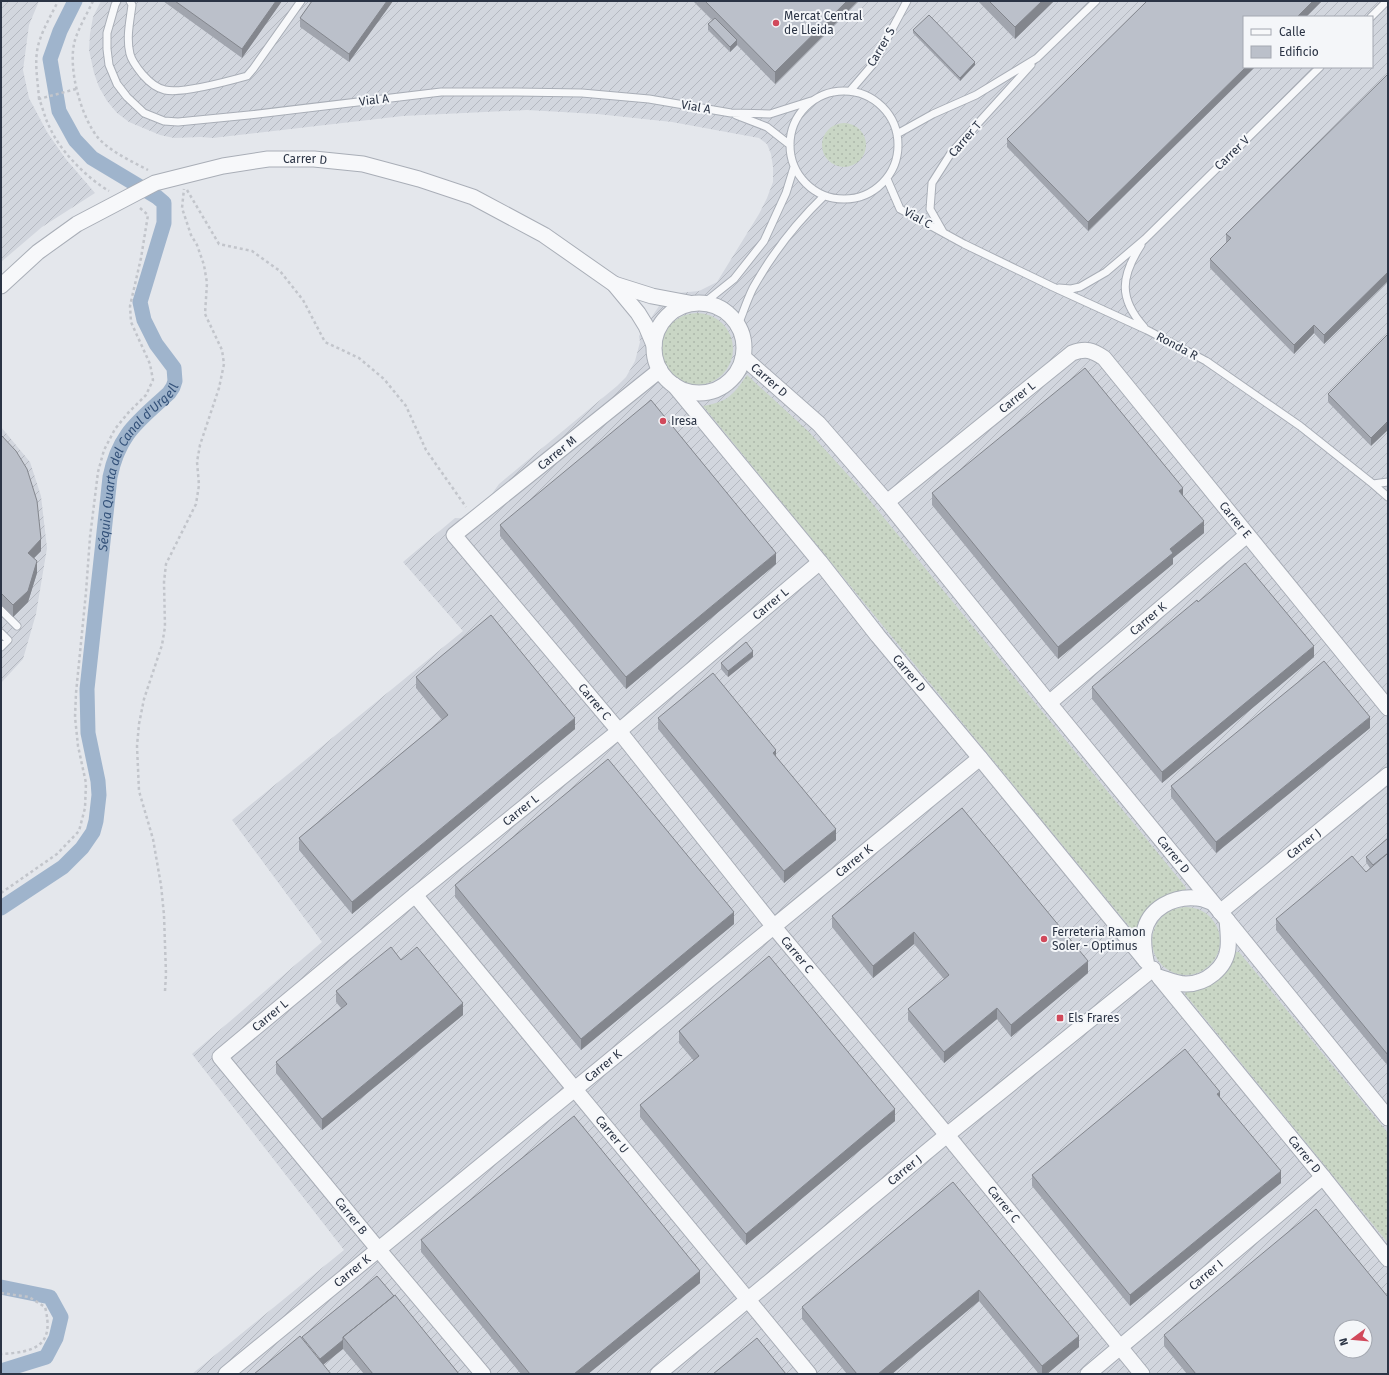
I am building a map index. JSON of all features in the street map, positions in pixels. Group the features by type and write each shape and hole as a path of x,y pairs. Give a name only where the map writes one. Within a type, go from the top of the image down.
{"street":[{"name":"Carrer D","path":"1,286 43,248 78,224 129,196 159,182 223,166 268,159 314,159 363,164 420,179 473,197 544,235 614,284 638,313 646,326 654,345"},
{"name":"Carrer D","path":"614,284 652,296 697,303"},
{"path":"697,303 717,307 729,314 738,325 744,346 743,357 737,370 728,382 716,389 701,392 687,391 674,385 660,370 656,362 654,345 657,331 665,318 676,309 697,303"},
{"name":"Carrer E","path":"1072,353 1082,350 1096,352 1104,358 1388,708"},
{"name":"Carrer L","path":"887,502 1072,353"},
{"name":"Carrer D","path":"743,357 818,424 887,502 1388,1118"},
{"name":"Carrer M","path":"454,535 660,370"},
{"name":"Carrer D","path":"674,385 820,562 878,636 980,758 1323,1177 1388,1259"},
{"name":"Carrer C","path":"454,535 619,731 774,927 947,1135 1142,1374"},
{"name":"Carrer K","path":"1049,703 1248,535"},
{"name":"Carrer L","path":"220,1057 415,895 619,731 820,562"},
{"name":"Carrer K","path":"226,1374 980,758"},
{"name":"Carrer J","path":"1219,911 1388,775"},
{"name":"Carrer U","path":"415,895 809,1374"},
{"path":"1197,898 1219,911 1228,936 1228,950 1223,963 1213,974 1201,981 1187,984 1173,982 1153,969 1143,946 1144,932 1149,918 1159,908 1171,900 1197,898"},
{"name":"Carrer J","path":"658,1374 947,1135 1153,969"},
{"name":"Carrer B","path":"220,1057 378,1250 483,1374"},
{"name":"Carrer I","path":"1088,1374 1323,1177"}],"lane":[{"name":"Vial A","path":"117,1 114,5 107,33 109,65 117,84 127,97 144,113 164,121 178,122 201,120 441,92 582,94 649,99 731,113 770,114 811,101"},
{"path":"130,1 132,5 129,44 130,54 134,63 150,82 158,88 179,91 247,76 254,69 301,1"},
{"name":"Carrer S","path":"850,91 874,63 907,1"},
{"name":"Carrer T","path":"943,232 930,209 932,183 951,153 1037,58 1096,1"},
{"path":"1372,16 1387,1"},
{"name":"Carrer T","path":"898,134 933,114 976,95 1037,58"},
{"name":"Carrer V","path":"1053,288 1070,289 1083,286 1106,272 1145,238 1319,68"},
{"path":"836,91 850,91 866,95 881,104 891,118 898,134 899,149 895,165 887,179 874,191 858,198 841,200 824,196 812,189 801,179 790,156 790,145 792,128 800,113 811,101 836,91"},
{"name":"Vial A","path":"731,113 767,127 790,145"},
{"path":"697,303 734,279 764,241 786,193 794,166"},
{"name":"Vial C","path":"887,179 900,209 943,232"},
{"path":"738,325 752,289 776,250 808,212 824,196"},
{"name":"Ronda R","path":"943,232 1053,288 1147,330 1206,361 1300,426 1374,484 1388,497"},
{"name":"Carrer V","path":"1145,238 1131,260 1124,282 1124,287 1135,316 1147,330"},
{"path":"1374,484 1388,482"},
{"path":"1,610 17,626"},
{"path":"1,633 8,640 1,646"}],"path":[{"path":"1,893 57,854 79,831 85,808 86,783 78,746 75,717 76,693 90,537 98,472 104,450 115,429 146,395 153,380 150,364 131,322 130,306 141,258 148,215 129,196 101,186 82,170 63,149 50,129 39,99 36,70 37,47 44,28 58,1"},
{"path":"93,1 75,41 73,62 76,89 85,117 99,138 118,154 149,171 159,182"},
{"path":"39,99 76,89"},
{"path":"165,991 166,974 162,885 153,839 139,791 137,746 138,724 144,699 162,645 165,627 164,582 166,564 196,504 199,485 197,462 200,445 219,388 224,364 222,350 205,314 207,283 204,265 197,245 191,235 182,208 185,185 219,244 252,251 280,271 303,300 325,342 359,358 384,379 406,406 426,450 474,519"},
{"path":"1,1293 29,1297 45,1307 48,1320 46,1337 38,1346 22,1353 1,1354"}],"shaded area":[{"path":"1,1 39,1 29,25 23,70 29,98 47,132 65,158 95,193 42,227 1,262"},
{"path":"101,1 1388,1 1388,1374 192,1374 344,1250 192,1054 322,942 232,820 463,631 403,562 455,518 474,519 499,484 626,377 635,361 640,342 639,336 667,294 699,291 717,282 759,214 767,198 773,182 773,167 771,154 767,144 759,138 672,122 597,114 527,110 403,116 213,138 174,138 160,135 129,122 117,113 107,101 99,87 89,50 93,17"},
{"path":"1,427 30,462 41,496 47,548 36,614 23,659 1,683"}],"green space":[{"path":"844,123 856,127 862,133 866,145 862,157 856,163 844,167 832,163 826,157 822,145 826,133 832,127"},
{"path":"697,313 717,319 727,329 733,349 727,369 717,379 697,385 677,379 667,369 661,349 667,329 677,319"},
{"path":"747,375 809,432 858,486 1184,885 1186,888 1185,891 1136,932 1133,931 703,406 724,400 734,393"},
{"path":"1179,907 1193,907 1205,912 1215,922 1220,934 1220,948 1215,960 1205,970 1193,975 1179,975 1167,970 1157,960 1152,948 1152,934 1157,922 1167,912"},
{"path":"1235,952 1239,952 1388,1133 1388,1243 1185,994 1186,991"}],"building":[{"path":"175,1 276,1 242,49"},
{"path":"312,1 387,1 349,54 300,18"},
{"name":"Mercat Central de Lleida","path":"705,1 847,1 775,72"},
{"path":"989,1 1042,1 1015,27"},
{"path":"1147,1 1313,1 1298,16 1243,16 1243,68 1245,68 1088,222 1007,139"},
{"path":"929,15 975,62 960,78 913,30"},
{"path":"715,18 737,40 730,47 708,24"},
{"path":"1388,74 1388,272 1324,335 1314,325 1294,345 1210,259 1231,238 1226,234"},
{"path":"1388,334 1388,421 1371,438 1328,394"},
{"path":"1085,368 1183,488 1179,491 1204,521 1170,549 1173,553 1058,647 932,493"},
{"path":"651,400 776,553 626,677 500,525"},
{"path":"1,435 16,451 27,469 37,501 41,539 28,553 37,561 28,591 13,605 1,593"},
{"path":"1245,563 1314,646 1162,772 1092,687 1197,600 1198,602"},
{"path":"491,615 575,718 352,902 299,838 448,715 416,677"},
{"path":"746,642 753,651 728,671 721,663"},
{"path":"1324,661 1370,717 1216,842 1171,786"},
{"path":"713,673 776,750 773,753 836,829 784,871 658,718"},
{"path":"608,759 734,912 581,1039 455,885"},
{"path":"962,808 1088,961 1011,1025 997,1008 944,1052 908,1009 949,975 914,932 873,966 832,916"},
{"path":"1388,838 1388,853 1373,865 1366,857"},
{"path":"1388,853 1388,1055 1276,919 1352,856 1366,872"},
{"path":"391,947 401,960 417,947 463,1003 322,1119 276,1062 347,1004 336,991"},
{"path":"769,956 895,1109 746,1234 640,1105 699,1056 679,1031"},
{"path":"1185,1049 1220,1092 1217,1094 1281,1171 1130,1295 1032,1175"},
{"path":"574,1116 700,1271 574,1374 530,1374 421,1240"},
{"path":"953,1182 1079,1336 1042,1366 979,1290 878,1374 857,1374 802,1307"},
{"path":"1316,1209 1388,1297 1388,1374 1196,1374 1164,1335"},
{"path":"377,1276 394,1296 343,1337 343,1340 320,1359 302,1337"},
{"path":"395,1295 459,1374 373,1374 343,1337"},
{"path":"300,1336 331,1374 254,1374"},
{"path":"757,1338 786,1374 713,1374"}],"waterway":[{"name":"Séquia Quarta del Canal d'Urgell","path":"1,908 63,867 82,848 93,832 96,821 99,795 98,781 88,733 87,689 110,477 114,462 125,438 140,420 169,393 175,381 174,368 156,344 144,320 140,302 164,223 164,203 157,197 92,158 75,140 59,111 50,59 60,31 75,1"},
{"name":"Séquia Quarta del Canal d'Urgell","path":"1,1287 50,1297 61,1317 56,1338 46,1357 1,1371"}],"place":[{"name":"Mercat Central de Lleida","path":"776,23"},
{"name":"Iresa","path":"663,421"},
{"name":"Ferreteria Ramon Soler - Optimus","path":"1044,939"},
{"name":"Els Frares","path":"1060,1018"}]}
